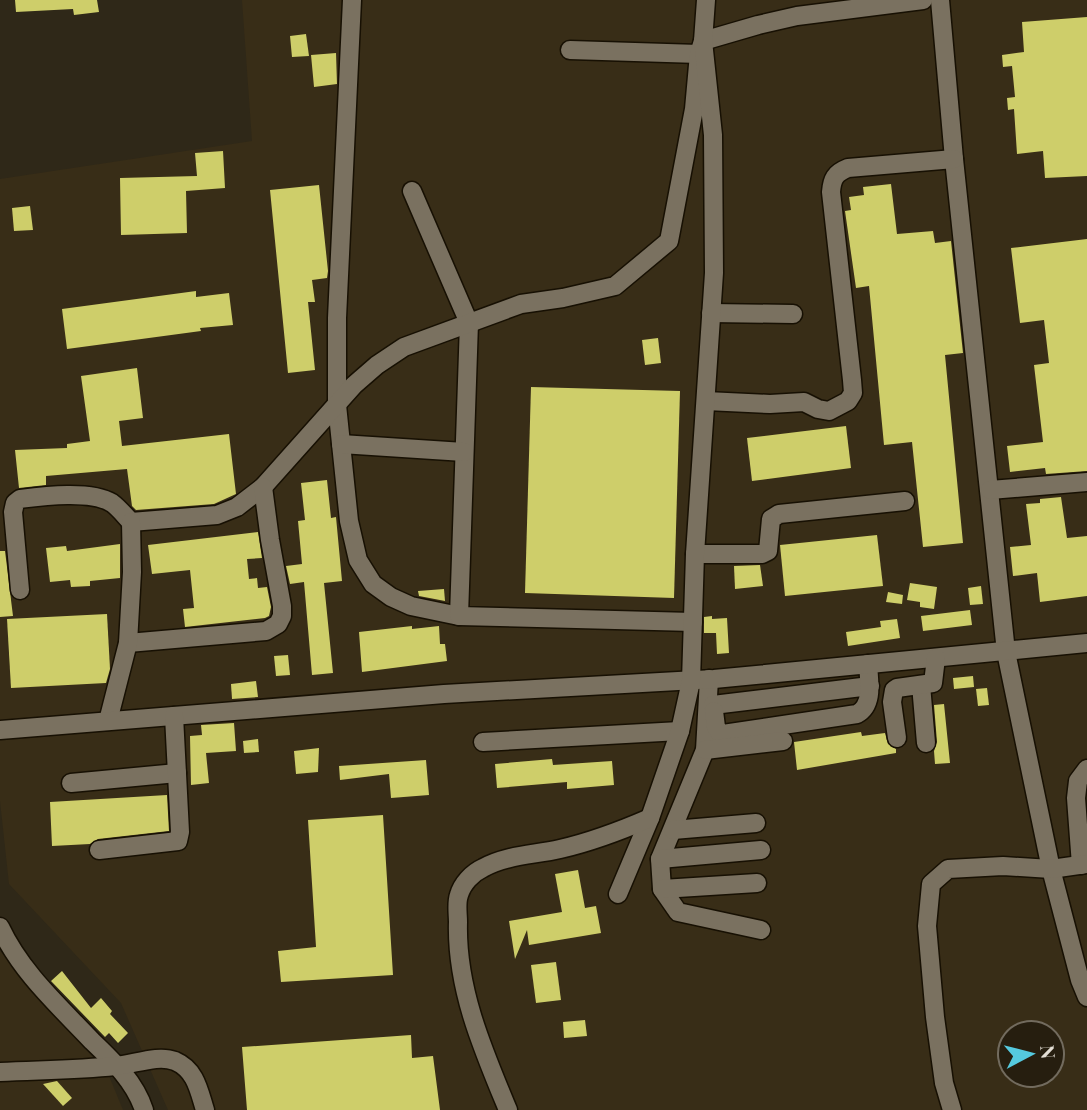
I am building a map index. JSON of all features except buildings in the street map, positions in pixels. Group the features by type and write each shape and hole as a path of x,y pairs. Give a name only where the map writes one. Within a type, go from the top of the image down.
{"lane":[{"path":"352,0 337,318 337,405 349,521 358,560 373,584 391,597 411,606 459,616 693,622"},
{"path":"131,523 217,515 237,507 263,487 377,365 404,347 522,304 615,286 669,241 694,109 706,0"},
{"path":"570,50 701,48 758,25 797,16 923,0"},
{"path":"940,0 1006,652 1051,869 1080,980 1087,997"},
{"path":"701,48 713,135 714,273 693,622 716,727 723,734 857,714 865,709 870,686 868,664"},
{"path":"706,401 770,404 804,402 818,410 829,411 848,401 853,393 832,181 839,171 848,168 954,159"},
{"path":"412,191 468,323 459,616"},
{"path":"711,313 793,314"},
{"path":"341,444 464,452"},
{"path":"990,490 1087,482"},
{"path":"128,643 244,635 266,631 278,624 282,616 282,606 273,563 263,487"},
{"path":"20,590 13,512 19,499 61,496 99,498 116,506 131,523 132,572 128,643 108,721"},
{"path":"695,554 762,554 768,551 771,519 779,514 905,501"},
{"path":"0,730 444,694 705,679 1087,643"},
{"path":"897,738 892,702 894,690 933,683 936,658"},
{"path":"618,894 650,818 680,731 705,679"},
{"path":"705,679 705,750 660,859 662,889 678,912 761,930"},
{"path":"921,685 926,743"},
{"path":"713,705 870,686"},
{"path":"99,850 178,841 180,832 174,716"},
{"path":"483,741 680,731"},
{"path":"705,750 783,741"},
{"path":"952,1110 944,1083 934,1004 927,926 931,884 948,869 1003,866 1051,869 1084,865 1076,798 1078,781 1087,769"},
{"path":"71,783 177,773"},
{"path":"509,1110 485,1054 469,1005 460,963 458,896 467,879 481,868 503,859 590,841 650,818"},
{"path":"673,830 756,822"},
{"path":"660,859 761,850"},
{"path":"662,889 757,883"},
{"path":"0,927 22,967 118,1066 140,1098 144,1110"},
{"path":"0,1072 118,1066 165,1059 175,1061 186,1068 195,1079 205,1110"}],"shaded area":[{"path":"242,0 1087,0 1087,1110 168,1110 121,1003 9,884 0,801 0,179 252,141"},
{"path":"0,951 109,1076 123,1110 0,1110"}]}
